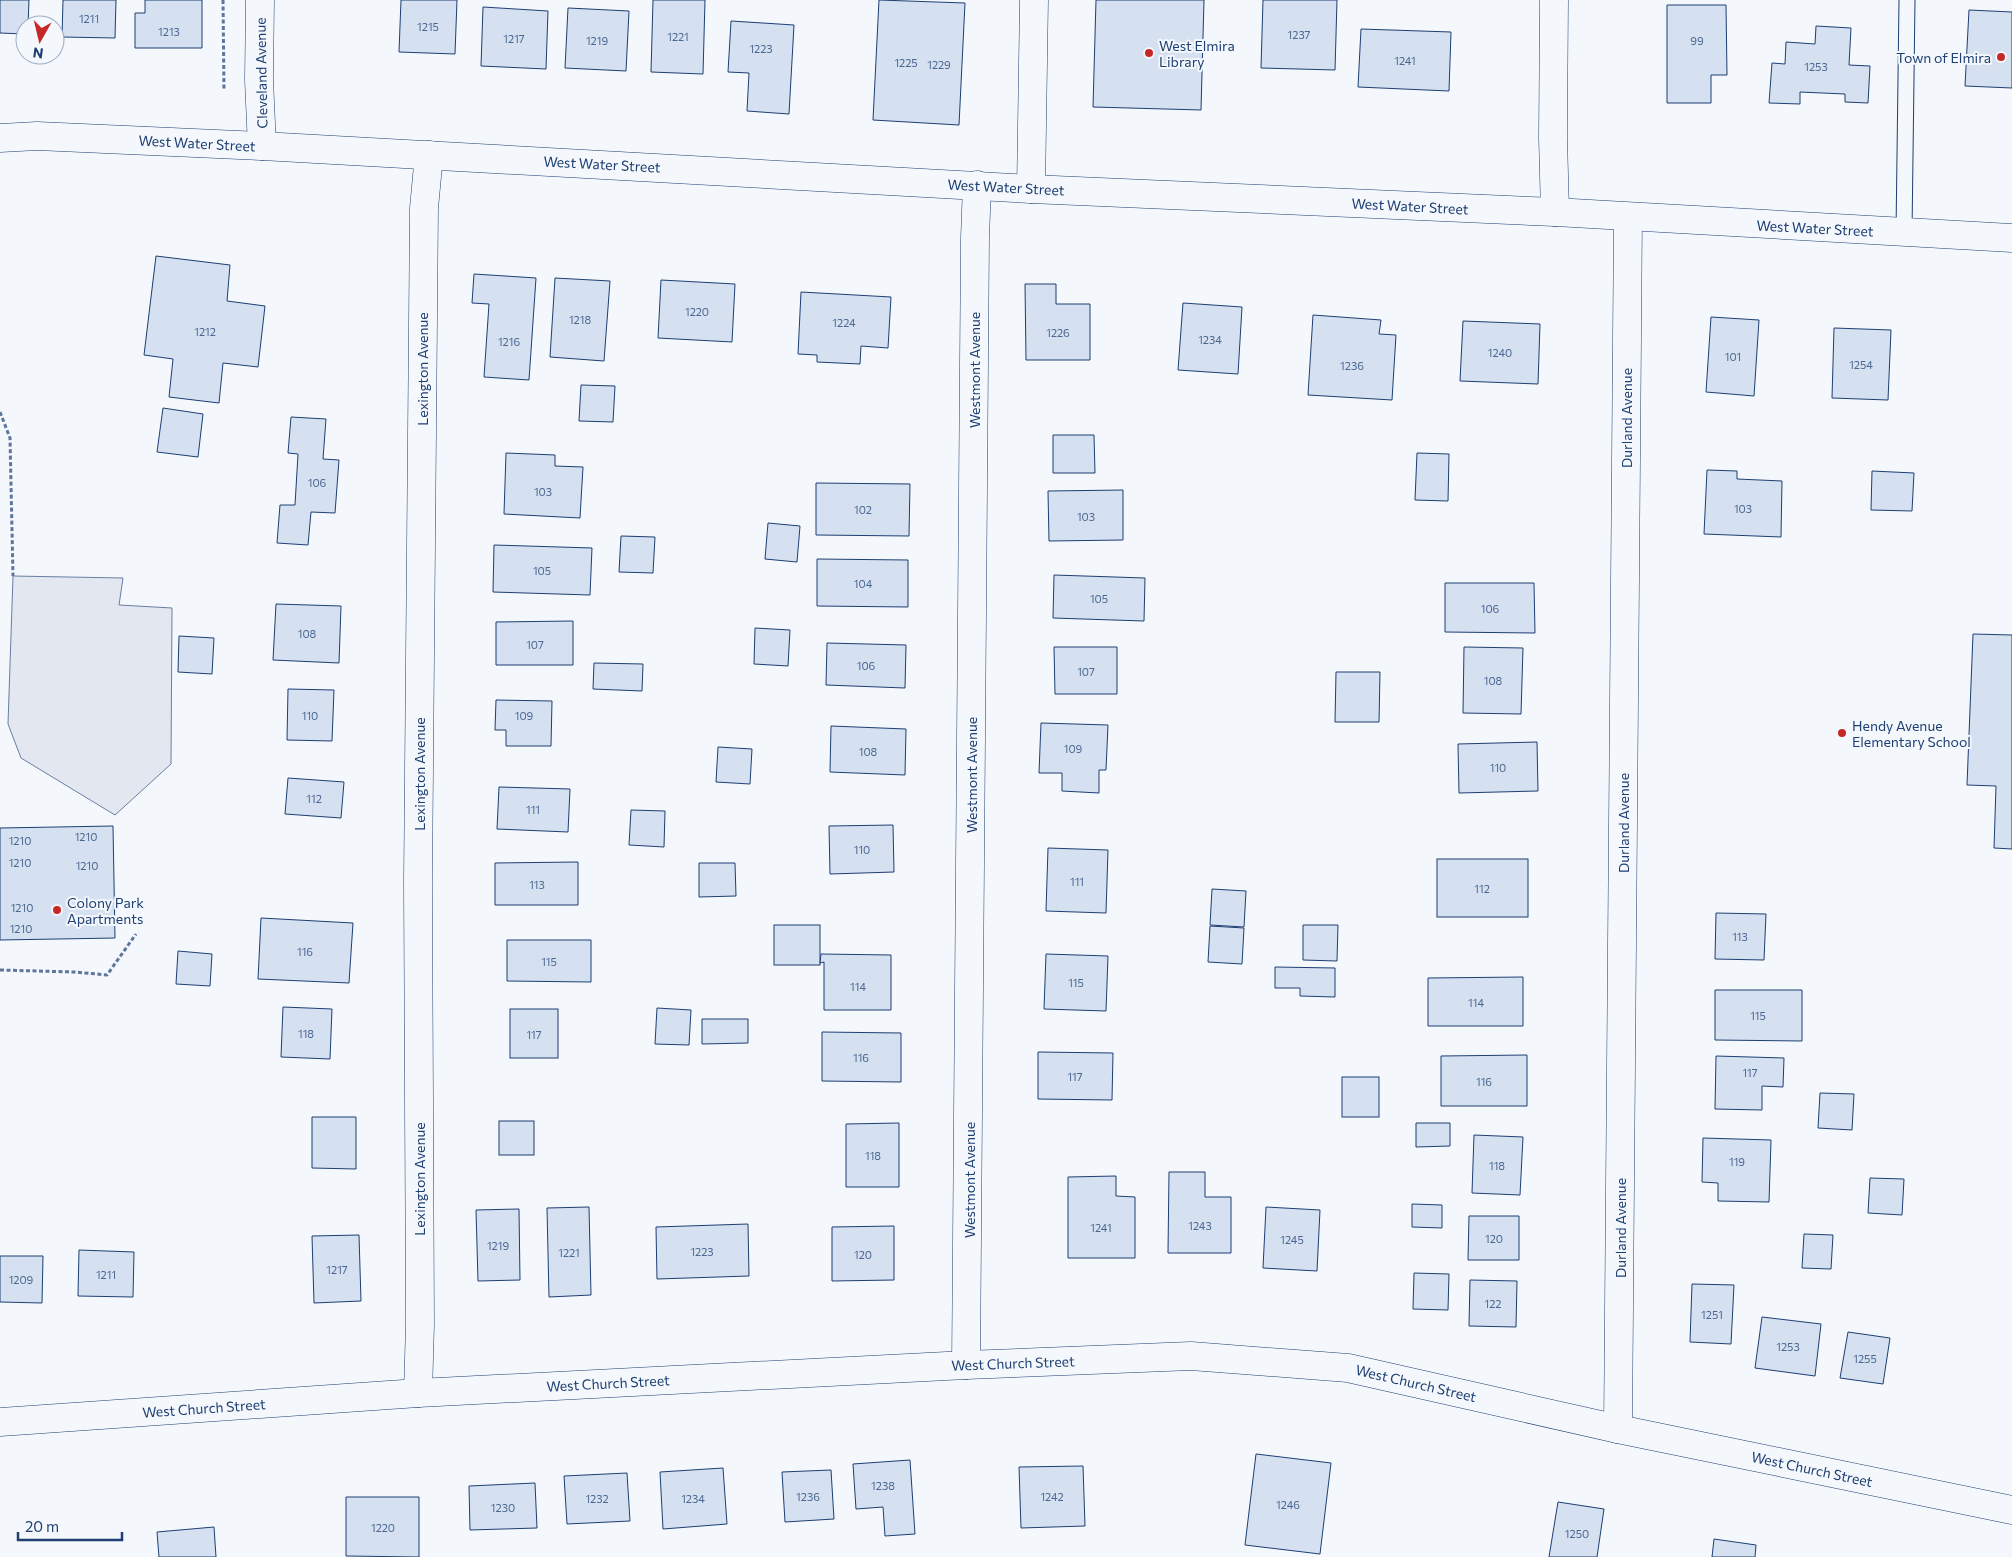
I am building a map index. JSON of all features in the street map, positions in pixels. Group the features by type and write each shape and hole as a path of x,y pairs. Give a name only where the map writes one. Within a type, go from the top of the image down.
{"street":[{"name":"Cleveland Avenue","path":"260,0 262,146"},
{"path":"1031,189 1034,0"},
{"path":"1554,0 1553,138 1556,212"},
{"name":"West Water Street","path":"0,138 37,136 262,146 1031,189 1556,212 2012,238"},
{"name":"Lexington Avenue","path":"418,1393 420,1324 418,882 423,277 424,208 428,155"},
{"name":"Westmont Avenue","path":"966,1365 975,238 977,185"},
{"name":"Durland Avenue","path":"1618,1429 1628,217"},
{"name":"West Church Street","path":"0,1422 418,1393 966,1365 1191,1356 1348,1368 1618,1429 2012,1510"}],"lane":[{"path":"1904,232 1908,0"}],"path":[{"path":"223,0 224,91"},
{"path":"0,412 10,438 13,576"},
{"path":"0,970 75,972 107,975 136,934"}],"shaded area":[{"path":"13,576 123,578 119,605 172,608 171,764 115,815 21,758 8,724"}],"building":[{"path":"0,0 29,0 28,15 15,15 15,34 0,33"},
{"path":"63,0 116,0 115,38 65,37 65,15 63,15"},
{"path":"145,0 202,0 202,48 135,48 135,13 145,13"},
{"path":"401,0 457,0 455,54 399,52"},
{"path":"653,0 705,0 703,74 651,72"},
{"path":"879,0 965,3 959,125 873,120"},
{"name":"West Elmira Library","path":"1096,0 1204,0 1201,110 1093,107"},
{"path":"1263,0 1337,0 1335,70 1261,68"},
{"path":"1667,5 1726,5 1727,75 1711,75 1711,103 1667,103"},
{"path":"483,7 548,11 546,69 481,66"},
{"path":"568,8 629,11 626,71 565,68"},
{"path":"1969,10 2012,12 2012,88 1965,86"},
{"path":"731,21 794,25 789,114 747,111 749,73 728,72"},
{"path":"1816,26 1851,28 1849,65 1870,66 1868,103 1845,102 1845,94 1800,92 1800,104 1769,103 1772,63 1785,64 1786,42 1815,44"},
{"path":"1361,29 1451,32 1449,91 1358,87"},
{"path":"156,256 230,265 227,301 265,306 258,367 223,363 219,403 169,397 173,359 144,355"},
{"path":"474,274 536,278 529,380 484,377 489,304 472,303"},
{"path":"555,278 610,281 604,361 550,357"},
{"path":"661,280 735,284 732,342 658,338"},
{"path":"1025,284 1056,284 1056,304 1090,304 1090,360 1026,360"},
{"path":"801,292 891,297 888,348 861,346 860,364 817,362 817,355 798,354"},
{"path":"1183,303 1242,307 1238,374 1178,370"},
{"path":"1313,315 1381,320 1379,334 1396,335 1392,400 1308,395"},
{"path":"1711,317 1759,320 1754,396 1706,392"},
{"path":"1463,321 1540,324 1538,384 1460,381"},
{"path":"1834,328 1891,330 1888,400 1832,398"},
{"path":"581,385 615,386 613,422 579,421"},
{"path":"163,408 203,414 198,457 157,452"},
{"path":"291,417 326,419 323,459 339,460 335,513 311,512 308,545 277,543 280,505 295,505 298,454 288,453"},
{"path":"1053,435 1094,435 1095,473 1053,473"},
{"path":"506,453 555,455 555,466 583,467 580,518 504,514"},
{"path":"1417,453 1449,454 1448,501 1415,500"},
{"path":"1707,470 1737,471 1737,479 1782,481 1781,537 1704,534"},
{"path":"1872,471 1914,473 1912,511 1871,510"},
{"path":"816,483 910,484 909,536 816,535"},
{"path":"1123,490 1123,540 1049,541 1048,491"},
{"path":"768,523 800,526 797,562 765,559"},
{"path":"621,536 655,537 653,573 619,572"},
{"path":"494,545 592,548 590,595 493,592"},
{"path":"817,559 908,560 908,607 817,606"},
{"path":"1054,575 1145,578 1144,621 1053,618"},
{"path":"1445,583 1534,583 1535,633 1445,632"},
{"path":"276,604 341,606 339,663 273,660"},
{"path":"573,621 573,665 496,665 496,622"},
{"path":"755,628 790,630 788,666 754,664"},
{"path":"1973,634 2012,635 2012,849 1994,848 1996,786 1967,785"},
{"path":"179,636 214,638 212,674 178,672"},
{"path":"827,643 906,645 905,688 826,685"},
{"path":"1054,647 1117,647 1117,694 1055,694"},
{"path":"1464,647 1523,648 1521,714 1463,713"},
{"path":"594,663 643,664 642,691 593,689"},
{"path":"1336,672 1380,672 1379,722 1335,722"},
{"path":"288,689 334,690 332,741 287,740"},
{"path":"496,700 552,701 551,746 506,746 506,730 495,730"},
{"path":"1041,723 1108,725 1106,770 1099,770 1099,793 1062,791 1062,773 1039,773"},
{"path":"831,726 906,729 905,775 830,772"},
{"path":"1537,742 1538,791 1459,793 1458,744"},
{"path":"718,747 752,749 750,784 716,782"},
{"path":"288,778 344,782 341,818 285,814"},
{"path":"499,787 570,789 568,832 497,829"},
{"path":"631,810 665,811 664,847 629,845"},
{"path":"893,825 894,872 830,874 829,826"},
{"name":"Colony Park Apartments","path":"113,826 115,938 0,940 0,828"},
{"path":"1048,848 1108,850 1106,913 1046,911"},
{"path":"1437,859 1528,859 1528,917 1437,917"},
{"path":"578,862 578,905 495,905 495,863"},
{"path":"699,863 735,863 736,896 699,897"},
{"path":"1212,889 1246,891 1244,927 1210,925"},
{"path":"1716,913 1766,914 1764,960 1715,959"},
{"path":"261,918 353,923 349,983 258,979"},
{"path":"774,925 820,925 820,965 774,965"},
{"path":"1303,925 1338,925 1337,961 1303,960"},
{"path":"1210,926 1244,928 1242,964 1208,962"},
{"path":"507,940 591,940 591,982 507,981"},
{"path":"178,951 212,954 210,986 176,984"},
{"path":"821,954 891,955 891,1010 824,1010 824,962 820,963"},
{"path":"1046,954 1108,956 1106,1011 1044,1009"},
{"path":"1275,967 1335,968 1335,997 1300,996 1300,988 1275,988"},
{"path":"1523,977 1523,1026 1428,1026 1428,978"},
{"path":"1715,990 1802,990 1802,1041 1715,1040"},
{"path":"283,1007 332,1009 330,1059 281,1057"},
{"path":"657,1008 691,1010 689,1045 655,1044"},
{"path":"510,1009 558,1009 558,1058 510,1058"},
{"path":"702,1019 748,1019 748,1043 702,1044"},
{"path":"822,1032 901,1033 901,1082 822,1081"},
{"path":"1038,1052 1113,1053 1112,1100 1038,1099"},
{"path":"1527,1055 1527,1106 1441,1106 1441,1056"},
{"path":"1716,1056 1784,1058 1783,1087 1762,1086 1762,1110 1715,1109"},
{"path":"1342,1077 1379,1077 1379,1117 1342,1117"},
{"path":"1820,1093 1854,1094 1852,1130 1818,1128"},
{"path":"312,1117 356,1117 356,1169 312,1168"},
{"path":"499,1121 534,1121 534,1155 499,1155"},
{"path":"899,1123 899,1187 846,1187 846,1124"},
{"path":"1416,1123 1450,1123 1450,1146 1416,1147"},
{"path":"1474,1135 1523,1137 1520,1195 1472,1193"},
{"path":"1703,1138 1771,1140 1769,1202 1718,1201 1718,1183 1702,1182"},
{"path":"1169,1172 1205,1172 1205,1197 1231,1197 1231,1253 1168,1253"},
{"path":"1116,1176 1116,1196 1135,1197 1135,1258 1068,1258 1068,1177"},
{"path":"1870,1178 1904,1179 1902,1215 1868,1213"},
{"path":"1412,1204 1442,1205 1442,1228 1412,1227"},
{"path":"589,1207 591,1295 549,1297 547,1208"},
{"path":"1266,1207 1320,1210 1317,1271 1263,1268"},
{"path":"519,1209 520,1280 478,1281 476,1210"},
{"path":"1469,1216 1519,1216 1519,1260 1468,1260"},
{"path":"748,1224 749,1276 657,1279 656,1227"},
{"path":"894,1226 894,1280 832,1281 832,1227"},
{"path":"1804,1234 1833,1235 1831,1269 1802,1268"},
{"path":"359,1235 361,1301 314,1303 312,1236"},
{"path":"79,1250 134,1252 133,1297 78,1296"},
{"path":"0,1256 43,1256 42,1303 0,1302"},
{"path":"1414,1273 1449,1274 1448,1310 1413,1309"},
{"path":"1470,1280 1517,1281 1516,1327 1469,1326"},
{"path":"1692,1284 1734,1285 1731,1344 1690,1342"},
{"path":"1762,1317 1821,1324 1815,1376 1755,1368"},
{"path":"1848,1332 1890,1338 1883,1384 1840,1378"},
{"path":"1256,1454 1331,1463 1320,1554 1245,1545"},
{"path":"910,1460 915,1534 885,1536 883,1507 856,1509 853,1464"},
{"path":"1083,1466 1085,1526 1021,1528 1019,1467"},
{"path":"723,1468 727,1524 663,1529 660,1472"},
{"path":"831,1470 834,1519 785,1522 782,1472"},
{"path":"627,1473 630,1521 567,1524 564,1476"},
{"path":"535,1483 537,1528 470,1530 469,1486"},
{"path":"346,1497 419,1497 419,1557 346,1556"},
{"path":"1558,1502 1604,1509 1597,1557 1549,1557"},
{"path":"214,1527 216,1557 159,1557 157,1532"},
{"path":"1714,1539 1756,1545 1755,1557 1712,1557"}],"place":[{"name":"West Elmira Library","path":"1149,53"},
{"name":"Town of Elmira","path":"2001,57"},
{"name":"Hendy Avenue Elementary School","path":"1842,733"},
{"name":"Colony Park Apartments","path":"57,910"}]}
